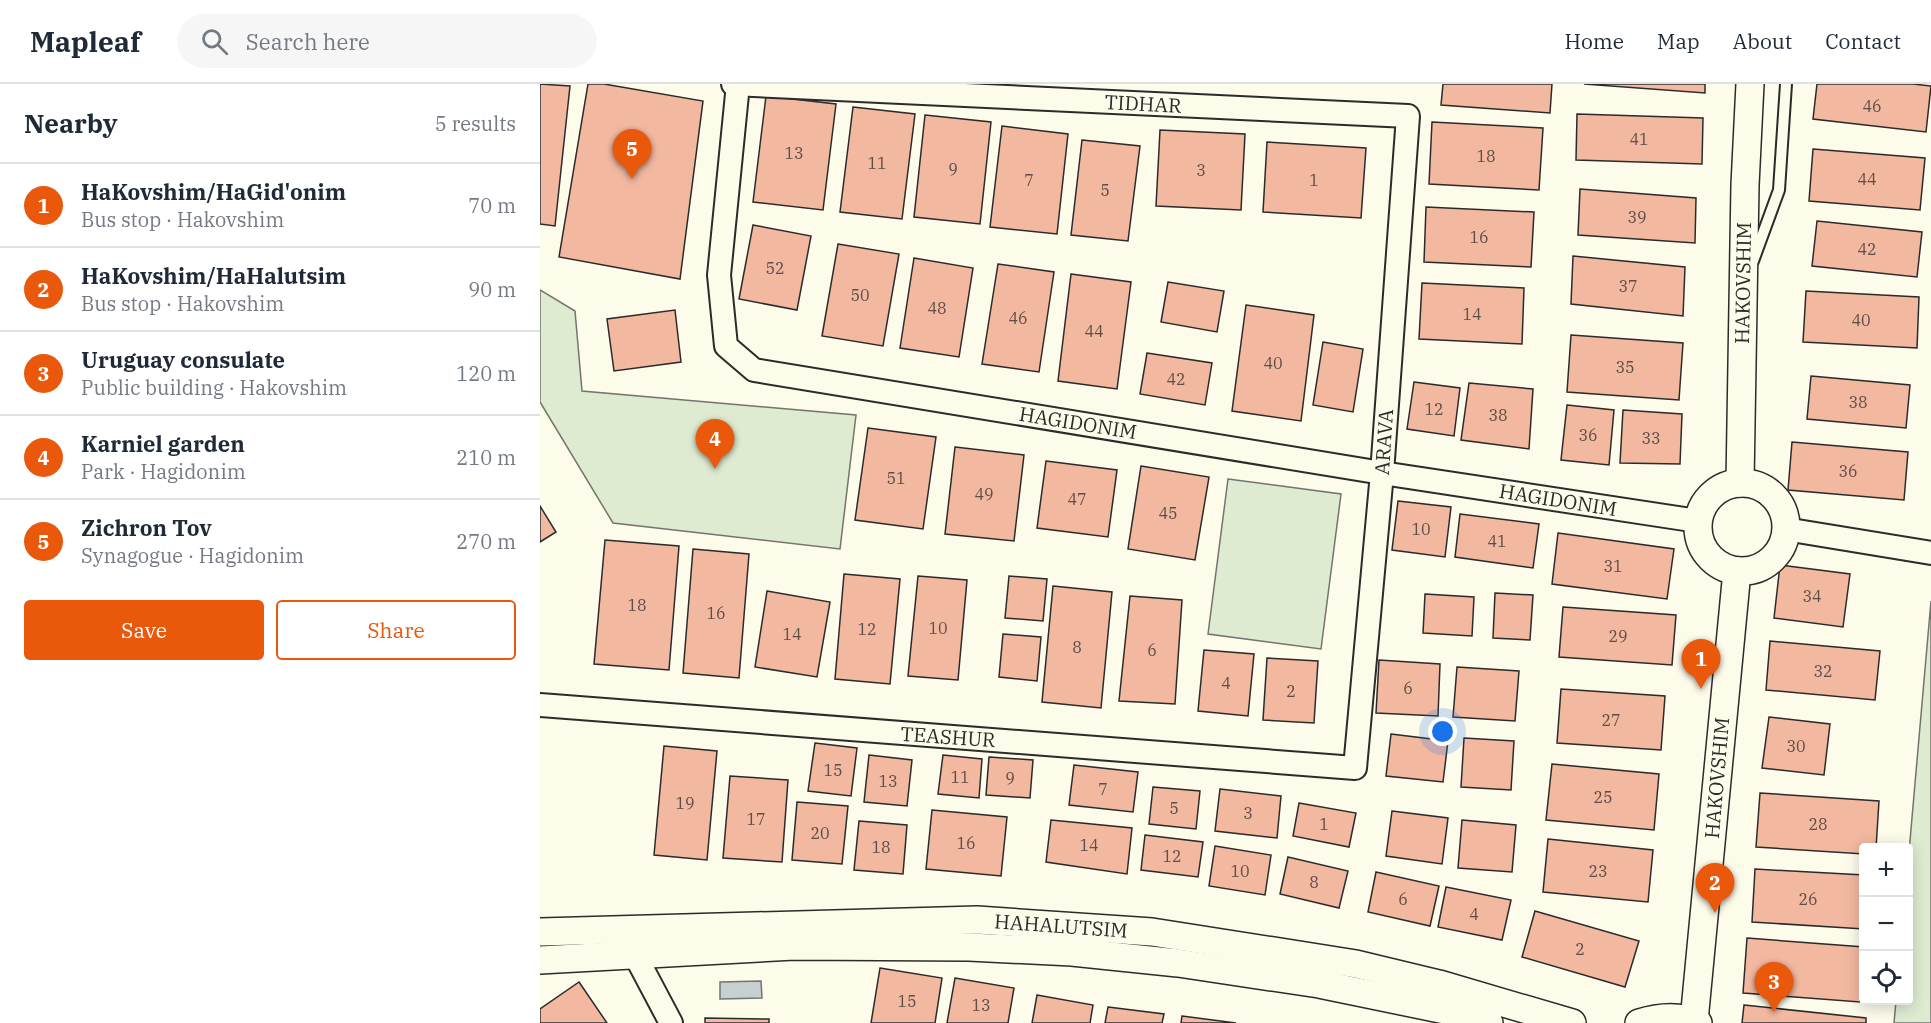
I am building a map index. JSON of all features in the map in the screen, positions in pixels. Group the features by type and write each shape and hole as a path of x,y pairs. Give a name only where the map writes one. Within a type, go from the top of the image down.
{"street":[{"name":"TIDHAR","path":"733,84 1408,116"},
{"name":"HAGIDONIM","path":"738,84 719,275 726,346 754,370 1382,473 1698,521"},
{"name":"HAKOVSHIM","path":"1740,483 1745,185 1750,84"},
{"name":"ARAVA","path":"1355,768 1382,473 1408,116"},
{"path":"1740,483 1754,484 1767,491 1778,501 1784,514 1785,529 1782,543 1775,555 1764,565 1751,570 1737,571 1723,567 1711,559 1698,535 1698,521 1703,506 1712,494 1725,486 1740,483"},
{"path":"1785,529 1931,553"},
{"name":"HAKOVSHIM","path":"1696,1022 1737,571"},
{"name":"TEASHUR","path":"540,705 1355,768"},
{"name":"HAHALUTSIM","path":"540,932 977,920 1152,932 1356,964 1438,984 1572,1023"},
{"name":"HAHALUTSIM","path":"540,960 794,946 969,947 1072,952 1178,963 1319,984 1477,1021"},
{"path":"635,955 671,1023"},
{"path":"1639,1023 1656,1018 1677,1018 1696,1022"}],"lane":[{"path":"1743,289 1779,190 1786,84"}],"green space":[{"path":"540,290 575,311 582,391 856,415 840,549 613,523 540,402"},
{"path":"1228,479 1341,494 1321,649 1208,634"},
{"path":"1931,601 1931,1023 1894,1023 1896,1005 1913,1005 1913,843 1910,843"}],"shaded area":[{"path":"761,981 762,998 720,999 720,982"}],"building":[{"path":"540,84 570,86 555,226 540,224"},
{"path":"588,84 604,84 703,101 680,279 559,257"},
{"path":"1443,84 1552,84 1550,113 1441,105"},
{"path":"1584,84 1705,84 1705,93"},
{"path":"1817,84 1931,86 1926,132 1813,119"},
{"path":"766,96 836,104 823,210 753,202"},
{"path":"853,107 915,114 902,219 840,212"},
{"path":"1577,114 1703,118 1702,164 1576,160"},
{"path":"925,115 991,122 980,224 914,217"},
{"path":"1432,122 1543,128 1539,190 1429,184"},
{"path":"1002,126 1068,134 1057,234 990,227"},
{"path":"1160,130 1245,134 1241,210 1156,206"},
{"path":"1082,140 1140,146 1128,241 1071,235"},
{"path":"1267,142 1366,148 1361,218 1263,212"},
{"path":"1813,149 1925,158 1920,210 1809,201"},
{"path":"1580,189 1696,198 1695,243 1578,235"},
{"path":"1426,207 1534,212 1531,267 1424,262"},
{"path":"1817,221 1922,232 1917,277 1812,266"},
{"path":"753,225 811,236 797,310 739,299"},
{"path":"838,244 899,254 883,346 822,336"},
{"path":"1573,256 1685,267 1683,316 1571,304"},
{"path":"914,258 973,268 959,357 900,348"},
{"path":"998,264 1054,272 1039,372 982,364"},
{"path":"1071,274 1131,282 1117,389 1058,381"},
{"path":"1168,282 1224,291 1217,332 1161,322"},
{"path":"1422,283 1524,288 1522,344 1419,339"},
{"path":"1806,291 1919,297 1917,348 1803,342"},
{"path":"1246,305 1314,315 1301,421 1232,411"},
{"path":"675,310 681,362 614,371 607,319"},
{"path":"1571,335 1683,343 1679,400 1567,392"},
{"path":"1323,342 1363,349 1353,412 1313,405"},
{"path":"1147,353 1212,363 1205,405 1140,394"},
{"path":"1811,376 1910,385 1906,428 1807,419"},
{"path":"1414,382 1460,388 1454,436 1407,429"},
{"path":"1469,383 1533,389 1529,449 1461,440"},
{"path":"1567,405 1614,410 1609,465 1561,460"},
{"path":"1623,410 1682,414 1680,464 1620,463"},
{"path":"868,428 936,437 923,529 855,520"},
{"path":"1792,442 1908,452 1904,500 1788,490"},
{"path":"955,447 1024,455 1014,541 945,534"},
{"path":"1046,461 1117,470 1108,537 1037,528"},
{"path":"1141,466 1209,477 1195,560 1128,549"},
{"path":"1398,501 1451,507 1445,557 1392,550"},
{"path":"540,506 556,532 540,542"},
{"path":"1460,514 1539,524 1533,568 1455,557"},
{"path":"1558,533 1674,549 1667,599 1552,584"},
{"path":"605,540 679,546 669,670 594,664"},
{"path":"693,549 749,554 739,678 683,673"},
{"path":"1780,565 1850,574 1843,627 1774,618"},
{"path":"844,574 900,579 890,684 835,679"},
{"path":"918,576 967,580 958,680 908,676"},
{"path":"1009,576 1047,579 1043,621 1005,618"},
{"path":"1053,586 1112,592 1101,708 1042,702"},
{"path":"767,591 830,602 817,677 755,667"},
{"path":"1495,593 1533,595 1530,640 1493,638"},
{"path":"1425,594 1474,597 1472,636 1423,633"},
{"path":"1130,596 1182,600 1175,704 1119,701"},
{"path":"1563,607 1676,615 1672,665 1559,657"},
{"path":"1003,634 1041,637 1037,681 999,677"},
{"path":"1770,641 1880,651 1875,700 1766,690"},
{"path":"1204,650 1254,654 1248,716 1198,711"},
{"path":"1267,658 1318,661 1314,723 1263,720"},
{"path":"1379,660 1440,664 1438,716 1376,713"},
{"path":"1457,667 1519,671 1515,721 1453,717"},
{"path":"1561,689 1665,696 1661,750 1557,743"},
{"path":"1769,717 1830,724 1824,775 1762,768"},
{"path":"1391,734 1448,741 1443,782 1386,776"},
{"path":"1464,738 1514,741 1511,790 1461,787"},
{"path":"815,743 857,748 851,796 808,791"},
{"path":"664,746 717,751 707,860 654,855"},
{"path":"869,755 912,760 907,806 864,802"},
{"path":"943,755 982,759 979,798 938,794"},
{"path":"989,757 1033,760 1030,798 986,795"},
{"path":"1552,764 1659,774 1654,830 1546,820"},
{"path":"1074,765 1138,772 1133,812 1069,805"},
{"path":"730,776 788,780 782,862 723,858"},
{"path":"1153,787 1200,791 1196,829 1149,824"},
{"path":"1220,789 1281,796 1277,838 1215,831"},
{"path":"1760,793 1879,801 1876,843 1859,843 1859,854 1756,847"},
{"path":"797,802 848,806 842,864 792,860"},
{"path":"1299,803 1356,813 1349,847 1293,836"},
{"path":"932,810 1007,817 1001,876 926,869"},
{"path":"1392,811 1448,818 1442,864 1386,856"},
{"path":"1051,820 1132,828 1127,874 1046,862"},
{"path":"1462,820 1516,825 1512,872 1458,868"},
{"path":"859,821 907,825 903,874 854,870"},
{"path":"1145,835 1203,842 1198,877 1141,870"},
{"path":"1548,839 1653,850 1648,902 1543,892"},
{"path":"1215,846 1271,855 1265,895 1209,886"},
{"path":"1288,857 1348,871 1339,908 1280,894"},
{"path":"1755,869 1859,875 1859,929 1752,922"},
{"path":"1376,872 1439,886 1430,926 1368,912"},
{"path":"1446,887 1511,900 1502,940 1438,927"},
{"path":"1535,911 1639,941 1625,987 1522,957"},
{"path":"1747,938 1859,947 1859,1002 1743,993"},
{"path":"880,968 942,978 935,1023 871,1023"},
{"path":"955,978 1014,988 1008,1023 947,1023"},
{"path":"579,982 607,1023 540,1023 540,1009"},
{"path":"1037,995 1093,1005 1090,1023 1032,1023"},
{"path":"1744,1005 1866,1018 1866,1023 1742,1023"},
{"path":"1108,1007 1164,1014 1162,1023 1105,1023"},
{"path":"1182,1016 1236,1023 1181,1023"},
{"path":"705,1018 769,1019 769,1023 705,1023"}],"place":[{"name":"Zichron Tov","path":"632,179"},
{"name":"Karniel garden","path":"715,469"},
{"name":"HaKovshim/HaGid'onim","path":"1701,689"},
{"name":"HaKovshim/HaHalutsim","path":"1715,913"},
{"name":"Uruguay consulate","path":"1774,1012"}]}
